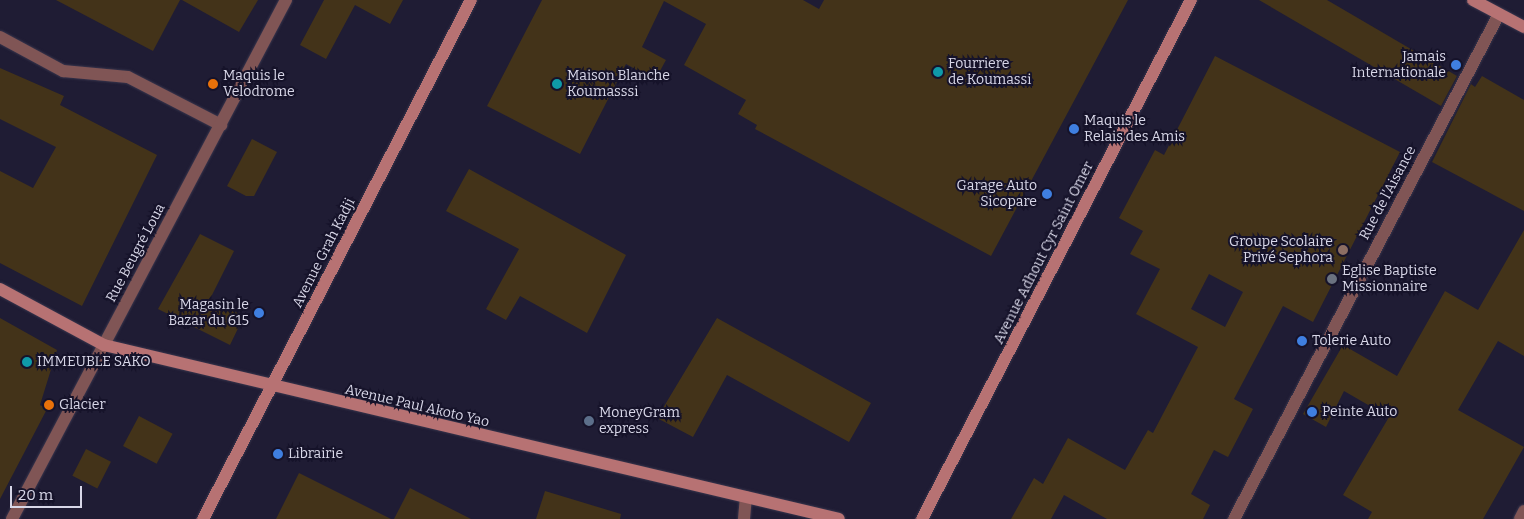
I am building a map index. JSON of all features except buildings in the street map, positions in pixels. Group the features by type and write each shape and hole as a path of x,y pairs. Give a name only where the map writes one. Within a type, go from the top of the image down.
{"street":[{"name":"Rue Beugré Loua","path":"12,519 286,0"},
{"name":"Avenue Grah Kadji","path":"203,519 471,0"},
{"name":"Avenue Adhout Cyr Saint Omer","path":"922,519 1191,0"},
{"path":"1473,0 1524,27"},
{"name":"Rue de l'Aisance","path":"1234,519 1499,14"},
{"path":"0,37 63,71 128,77 221,125"},
{"name":"Avenue Paul Akoto Yao","path":"0,289 104,345 272,387 839,519"},
{"path":"744,519 746,497"},
{"path":"1520,519 1524,511"}],"place":[{"name":"Jamais Internationale","path":"1456,65"},
{"name":"Fourriere de Koumassi","path":"938,72"},
{"name":"Maquis le Velodrome","path":"213,84"},
{"name":"Maison Blanche Koumasssi","path":"557,84"},
{"name":"Maquis le Relais des Amis","path":"1074,129"},
{"name":"Garage Auto Sicopare","path":"1047,194"},
{"name":"Groupe Scolaire Privé Sephora","path":"1343,250"},
{"name":"Eglise Baptiste Missionnaire","path":"1332,279"},
{"name":"Magasin le Bazar du 615","path":"259,313"},
{"name":"Tolerie Auto","path":"1302,341"},
{"name":"IMMEUBLE SAKO","path":"27,362"},
{"name":"Glacier","path":"49,405"},
{"name":"Peinte Auto","path":"1312,412"},
{"name":"MoneyGram express","path":"589,421"},
{"name":"Librairie","path":"278,454"}]}
